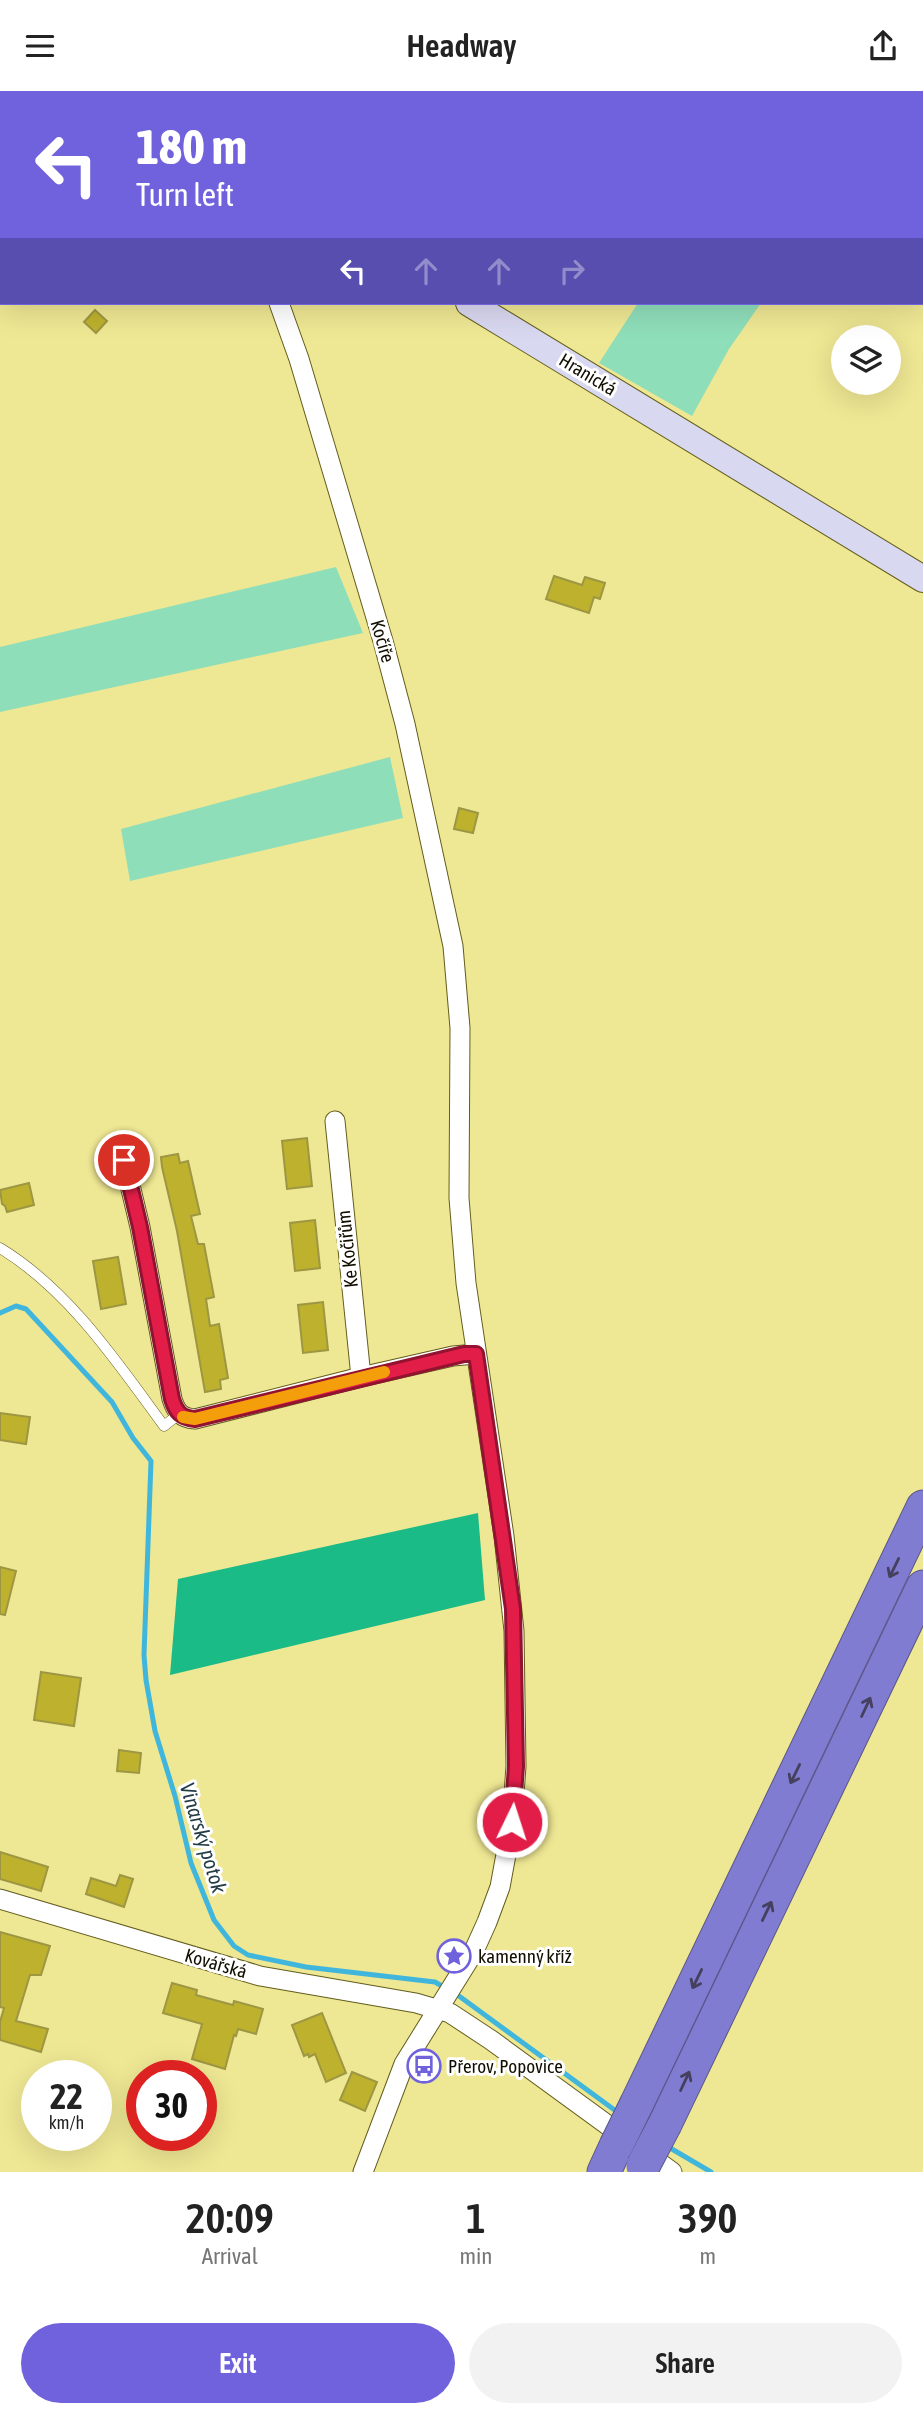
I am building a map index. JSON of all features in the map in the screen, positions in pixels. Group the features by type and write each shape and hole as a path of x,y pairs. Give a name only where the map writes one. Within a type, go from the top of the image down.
{"highway":[{"path":"610,2159 923,1507"},
{"path":"652,2170 665,2124 923,1587"}],"main road":[{"name":"Hranická","path":"472,305 923,579"}],"street":[{"name":"Kočíře","path":"280,305 299,359 383,641 453,946 460,1028 459,1198 466,1283 511,1587 514,1644 516,1766 512,1822 500,1887 483,1933 400,2074 363,2172"},
{"name":"Ke Kočiřům","path":"335,1121 361,1377"},
{"path":"124,1160 140,1227 172,1399 179,1414 186,1419 195,1419 361,1377 464,1354 476,1354"},
{"name":"Kovářská","path":"0,1899 260,1976 416,2003 441,2002 450,2013 491,2040 652,2170"}],"lane":[{"path":"0,1248 23,1263 54,1290 90,1331 164,1426 179,1414"}],"green space":[{"path":"637,305 760,305 729,349 692,416 599,363"},
{"path":"336,567 363,633 0,712 0,647"},
{"path":"390,757 403,818 130,881 121,829"},
{"path":"478,1513 485,1600 170,1675 178,1579"}],"building":[{"path":"95,310 107,321 96,333 84,322"},
{"path":"554,576 582,585 585,577 605,583 600,599 594,597 589,613 546,599"},
{"path":"459,808 478,813 473,833 454,829"},
{"path":"307,1138 312,1186 287,1189 282,1141"},
{"path":"178,1154 180,1163 188,1161 200,1214 191,1216 198,1244 204,1244 214,1297 206,1299 210,1326 219,1324 228,1378 220,1380 221,1389 205,1392 177,1231 162,1167 161,1157"},
{"path":"29,1183 34,1205 7,1212 2,1204 0,1190"},
{"path":"315,1220 320,1268 295,1271 290,1223"},
{"path":"118,1257 126,1304 101,1309 93,1261"},
{"path":"323,1302 328,1350 303,1353 298,1305"},
{"path":"0,1413 30,1417 26,1444 0,1440"},
{"path":"0,1567 16,1571 5,1615 0,1614"},
{"path":"41,1672 81,1678 74,1726 34,1720"},
{"path":"119,1750 141,1753 139,1773 117,1771"},
{"path":"0,1852 48,1867 41,1891 0,1879"},
{"path":"120,1875 133,1879 124,1907 86,1894 91,1878 116,1886"},
{"path":"0,1932 50,1946 41,1975 30,1975 16,2021 48,2029 41,2052 0,2040 0,2022 4,2008 0,2007"},
{"path":"172,1983 197,1990 196,1995 233,2005 234,2001 263,2009 256,2034 238,2029 236,2036 234,2035 225,2069 217,2067 217,2060 192,2059 202,2024 163,2013"},
{"path":"322,2013 346,2073 326,2082 315,2054 304,2056 292,2025"},
{"path":"352,2072 377,2082 365,2111 340,2100"}],"waterway":[{"name":"Vinarský potok","path":"0,1313 16,1306 26,1309 112,1402 133,1438 151,1461 144,1655 146,1680 155,1731 175,1796 191,1863 214,1920 234,1946 248,1955 306,1967 435,1982 459,1996 620,2114"},
{"name":"Vinarský potok","path":"665,2145 711,2172"}],"slow traffic":[{"path":"183,1417 195,1419 384,1372"}],"place":[{"name":"kamenný kříž","path":"454,1956"},
{"name":"Přerov, Popovice","path":"424,2066"}],"route":[{"path":"124,1160 140,1227 174,1408 186,1419 195,1419 361,1377 464,1354 476,1354 513,1609 516,1766 512,1822"}]}
